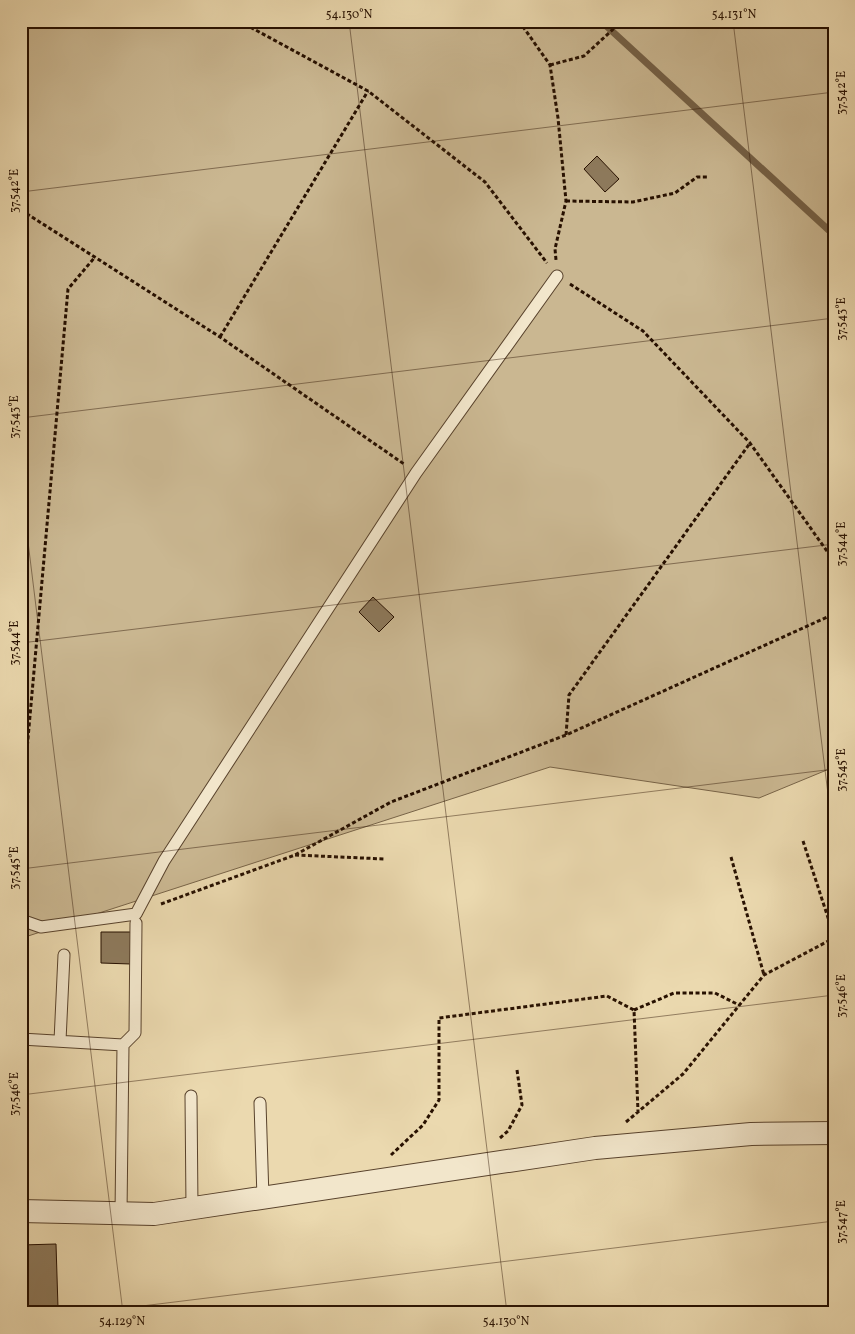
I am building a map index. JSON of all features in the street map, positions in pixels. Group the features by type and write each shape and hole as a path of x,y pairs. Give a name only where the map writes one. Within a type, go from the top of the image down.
{"street":[{"path":"21,1211 154,1214 595,1148 751,1134 834,1133"}],"lane":[{"path":"21,1039 123,1045 136,1033 136,918 164,861 416,473 557,276"},
{"path":"21,920 41,926 136,918"},
{"path":"60,1041 64,955"},
{"path":"122,1214 123,1045"},
{"path":"191,1096 192,1208"},
{"path":"260,1103 263,1198"}],"path":[{"path":"519,21 550,65 558,118 566,201 555,249 557,276"},
{"path":"550,65 584,56 622,21"},
{"path":"220,337 368,91"},
{"path":"566,201 633,202 675,193 697,177 709,177"},
{"path":"21,210 220,337 416,473"},
{"path":"21,817 68,289 95,257"},
{"path":"566,735 569,695 750,442"},
{"path":"136,918 295,855 391,802 566,735 834,614"},
{"path":"624,1124 683,1074 764,975 834,937 803,841"},
{"path":"295,855 384,859"},
{"path":"731,857 764,975"},
{"path":"634,1010 674,993 715,993 740,1005"},
{"path":"368,1182 391,1155 423,1125 439,1100 439,1018 607,996 634,1010"},
{"path":"634,1010 638,1112"},
{"path":"471,1166 508,1131 522,1105 517,1070"}],"shaded area":[{"path":"21,21 834,21 834,767 759,798 550,767 21,937"}],"building":[{"path":"597,156 619,179 605,192 584,169"},
{"path":"373,597 394,617 379,632 359,612"},
{"path":"101,932 131,932 131,964 101,963"},
{"path":"56,1244 58,1308 21,1309 21,1245"}],"waterway":[{"path":"601,21 834,235"}]}
